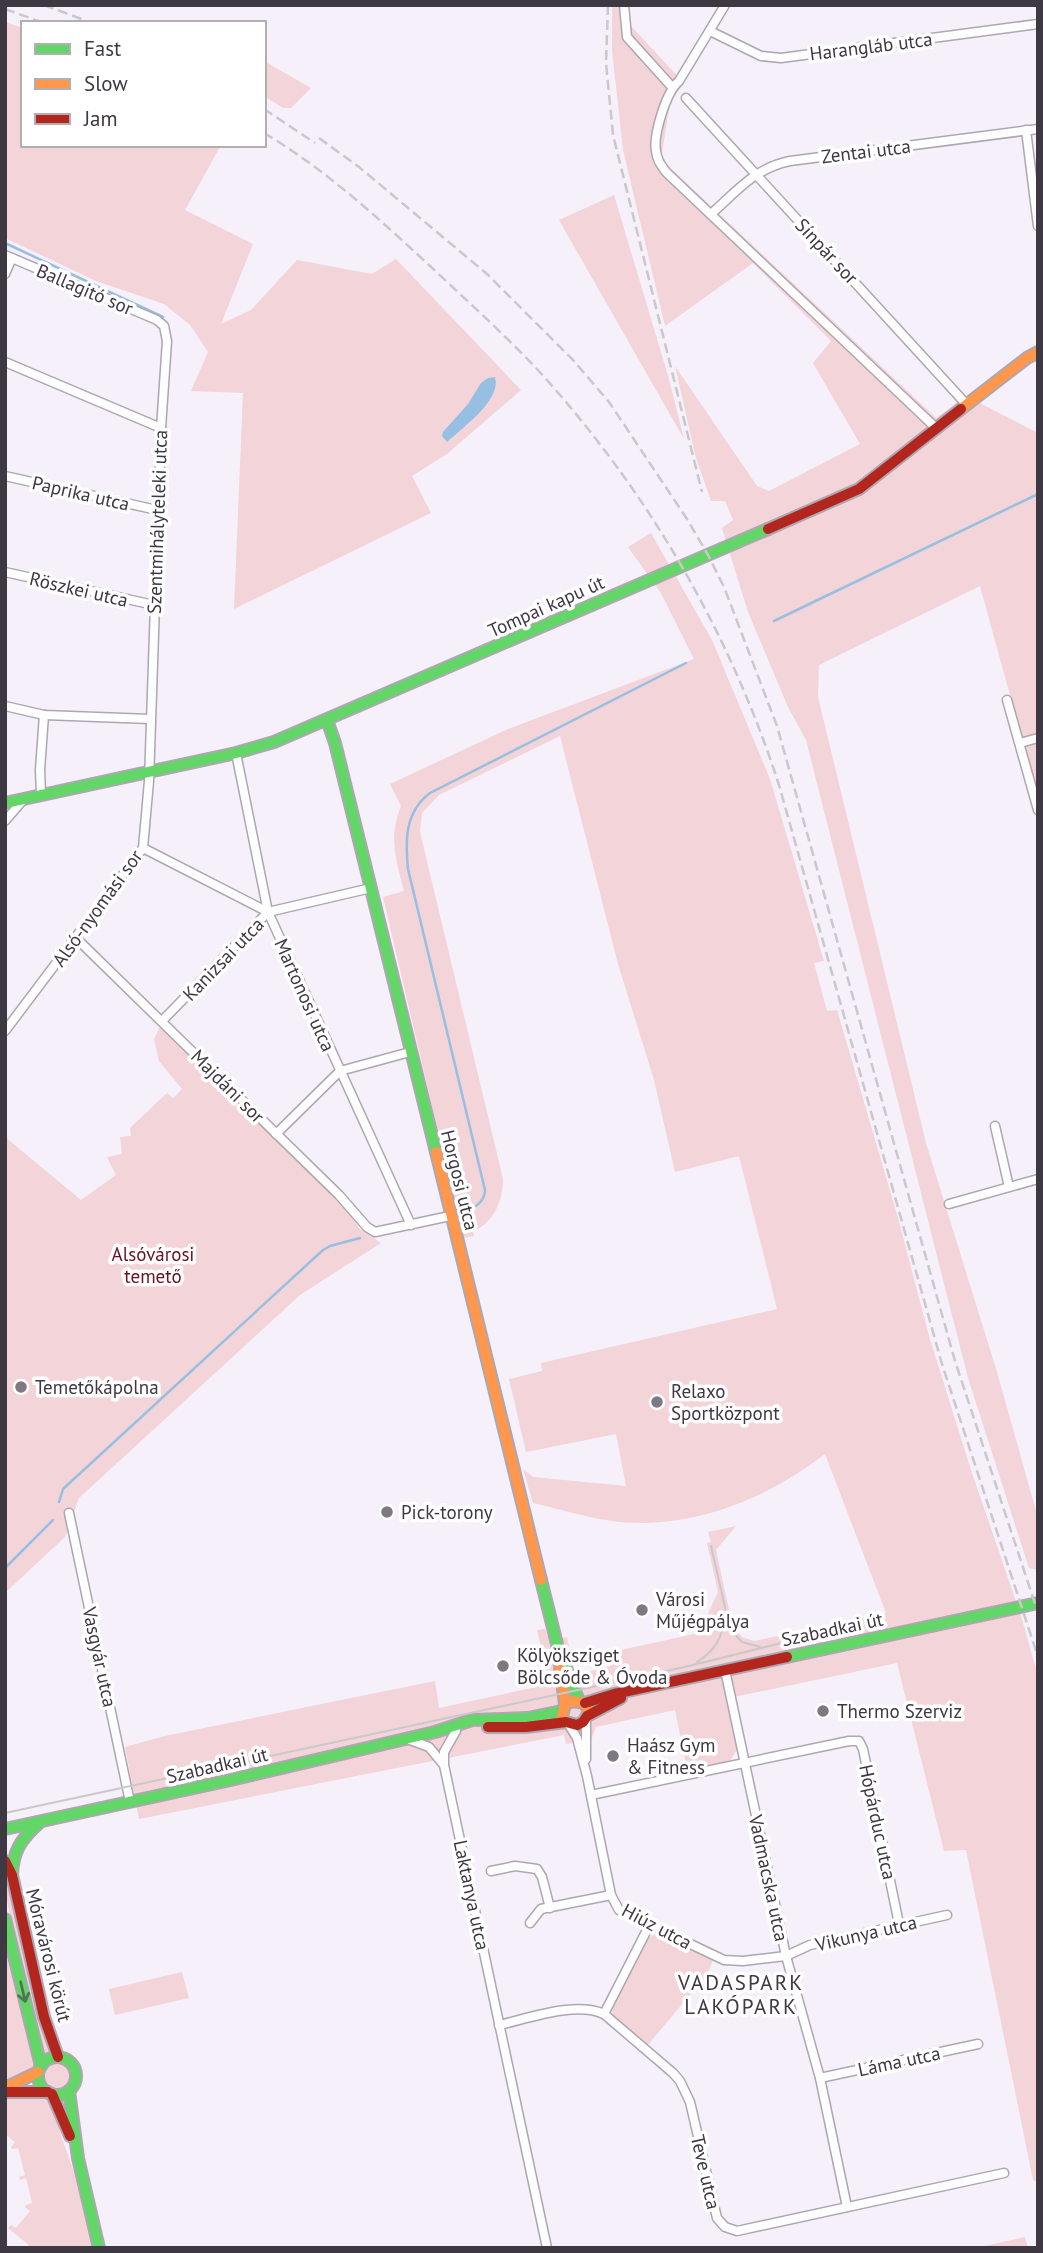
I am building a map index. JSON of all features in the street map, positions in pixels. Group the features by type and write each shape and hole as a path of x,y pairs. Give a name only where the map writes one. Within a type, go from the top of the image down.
{"street":[{"path":"624,5 627,37 672,87"},
{"path":"725,5 679,81 672,87 656,137 656,155 666,172 936,428"},
{"name":"Harangláb utca","path":"710,31 761,56 781,58 1038,24"},
{"name":"Sínpár sor","path":"686,98 967,405"},
{"name":"Zentai utca","path":"711,214 771,165 1038,129"},
{"path":"1026,130 1038,226"},
{"path":"5,274 8,257"},
{"name":"Ballagitó sor","path":"8,257 119,301 164,326"},
{"name":"Szentmihályteleki utca","path":"149,771 161,428 167,341 164,326"},
{"name":"Tompai kapu út","path":"5,803 274,743 845,496 859,489 1038,352"},
{"path":"5,362 161,428"},
{"name":"Paprika utca","path":"5,476 158,510"},
{"name":"Röszkei utca","path":"5,572 154,606"},
{"path":"1007,700 1038,810"},
{"path":"5,706 44,715 150,719"},
{"path":"41,794 44,715"},
{"name":"Horgosi utca","path":"327,720 335,743 558,1648 564,1708"},
{"path":"1020,743 1038,738"},
{"name":"Martonosi utca","path":"236,753 268,912 411,1225"},
{"name":"Alsó-nyomási sor","path":"5,1031 143,848 149,771"},
{"path":"5,821 24,799"},
{"path":"143,848 268,912"},
{"name":"Kanizsai utca","path":"162,1021 268,912 371,888"},
{"name":"Majdáni sor","path":"76,938 339,1195 366,1227 380,1232 411,1225"},
{"path":"276,1134 340,1071 410,1052"},
{"path":"995,1126 1009,1188"},
{"path":"948,1204 1038,1180"},
{"path":"411,1225 450,1216"},
{"name":"Vasgyár utca","path":"69,1513 130,1802"},
{"name":"Szabadkai út","path":"5,1829 407,1739 472,1720 528,1718 614,1694 1038,1602"},
{"name":"Horgosi utca","path":"558,1648 582,1702"},
{"name":"Vadmacska utca","path":"725,1670 786,1956 820,2078 847,2207"},
{"name":"Szabadkai út","path":"435,1732 526,1727 548,1723 578,1725 633,1691"},
{"path":"582,1702 587,1718"},
{"path":"564,1708 562,1717 567,1723"},
{"name":"Hiúz utca","path":"587,1718 587,1776"},
{"name":"Hiúz utca","path":"567,1723 577,1738 611,1895 619,1910 724,1960 743,1961 786,1956"},
{"path":"444,1765 444,1752 456,1731"},
{"path":"407,1739 429,1747 444,1765"},
{"name":"Hópárduc utca","path":"591,1795 859,1741 865,1756 900,1924"},
{"name":"Laktanya utca","path":"444,1765 547,2248"},
{"path":"12,1875 16,1845 41,1821"},
{"name":"Móravárosi körút","path":"5,1861 12,1875 44,2017 58,2057"},
{"path":"491,1871 515,1866 537,1869 542,1877 550,1908"},
{"path":"530,1923 541,1909 611,1895"},
{"name":"Vikunya utca","path":"786,1956 810,1945 947,1915"},
{"name":"Móravárosi körút","path":"5,1919 40,2069"},
{"path":"499,2025 570,2009 592,2008 604,2014 649,1926"},
{"name":"Teve utca","path":"604,2014 680,2081 690,2102 717,2218 725,2227 737,2231 1004,2173"},
{"name":"Láma utca","path":"820,2078 978,2043"},
{"path":"5,2090 40,2069 52,2058 69,2061 76,2074 69,2091 78,2158 99,2248"},
{"path":"40,2069 38,2080 60,2109 78,2158"},
{"path":"5,2090 58,2095 69,2091"}],"green space":[{"path":"612,5 629,5 631,26 684,83 670,103 661,159 936,418 966,396 1038,433 1038,797 980,586 819,665 818,697 926,1143 997,1372 1038,1518 1038,1570 1029,1568 968,1378 806,740 788,707 748,612 722,528 733,520 725,501 711,501 696,458 675,366 757,486 769,491 860,444 813,363 831,341 753,263 665,326 623,150 612,50"},
{"path":"5,22 21,27 21,147 220,147 185,210 253,244 221,324 251,310 297,260 372,274 396,259 521,390 447,454 412,476 431,513 234,609 243,393 191,391 208,352 190,325 164,304 96,281 5,238"},
{"path":"266,62 311,88 291,108 283,108 266,97"},
{"path":"614,195 669,379 684,439 559,220"},
{"path":"651,533 712,640 770,779 824,961 814,963 827,1011 837,1010 898,1218 929,1336 1021,1616 1038,1676 1038,2182 1033,2180 966,1850 944,1851 897,1663 729,1698 738,1748 730,1761 687,1769 675,1710 596,1727 591,1740 566,1744 564,1735 139,1819 125,1747 165,1736 435,1681 439,1708 550,1684 537,1630 545,1629 550,1642 567,1637 575,1675 610,1666 607,1653 699,1633 718,1592 707,1543 711,1542 708,1532 736,1526 716,1550 732,1624 742,1637 754,1641 886,1613 825,1454 784,1482 762,1493 740,1503 692,1517 629,1523 533,1503 523,1469 533,1477 626,1486 616,1434 526,1452 509,1379 542,1371 541,1363 777,1309 739,1156 675,1172 654,1080 618,964 560,736 439,795 422,813 420,832 503,1179 499,1204 491,1218 473,1231 474,1236 463,1238 383,897 404,891 394,839 401,806 390,784 508,729 694,659 661,593 628,547"},
{"name":"Alsóvárosi temető","path":"160,1027 346,1208 359,1228 381,1243 300,1295 79,1498 65,1537 5,1593 5,1137 81,1200 116,1175 107,1157 122,1154 120,1137 131,1136 130,1128 167,1093 173,1098 182,1089 159,1061 154,1039"},
{"path":"5,1871 37,2006 51,2050 43,2054 5,1893"},
{"path":"655,1934 713,1960 703,1984 689,1996 646,2047 613,2019 612,2008 646,1940"},
{"path":"5,1941 36,2064 34,2068 5,2083"},
{"path":"182,1972 189,1998 115,2015 109,1989"},
{"path":"58,2063 67,2067 71,2076 67,2085 58,2089 49,2085 45,2076 49,2067"},
{"path":"38,2094 49,2099 57,2112 60,2133 79,2186 92,2248 27,2248 29,2245 8,2228 11,2225 16,2228 30,2211 26,2205 32,2203 26,2178 20,2180 19,2177 25,2175 18,2148 12,2149 15,2142 5,2134 5,2097"},
{"path":"1025,2237 1028,2248 976,2248"}],"water":[{"path":"495,377 496,386 487,404 447,442 442,436 443,432 468,404 481,383"}],"waterway":[{"path":"5,243 163,317"},
{"path":"774,621 1038,494"},
{"path":"464,1213 481,1201 485,1190 408,869 407,837 411,818 430,793 686,663"},
{"path":"59,1502 63,1489 323,1250 360,1238"},
{"path":"5,1568 53,1520"}],"tram line":[{"path":"711,1546 730,1629 742,1642 760,1647"},
{"path":"697,1662 717,1643 724,1617"},
{"path":"5,1813 685,1667 862,1623"}],"railway":[{"path":"44,5 87,21"},
{"path":"608,5 606,63 613,135 702,492"},
{"path":"5,9 38,21"},
{"path":"266,110 315,143"},
{"path":"266,134 330,178 370,212 536,368 576,414 648,512 709,617 759,728 779,785 942,1364 1038,1657"},
{"path":"319,138 359,167 487,274 573,360 609,402 687,519 724,587 777,726 955,1361 1038,1613"}],"traffic: fast":[{"path":"5,803 236,753 274,742 768,529"},
{"path":"327,720 335,743 436,1152"},
{"path":"541,1580 558,1648 579,1701"},
{"path":"787,1657 1038,1603"},
{"path":"5,1829 226,1781 435,1732 472,1720 528,1718 562,1711"},
{"path":"12,1875 19,1846 39,1823"},
{"path":"5,1919 41,2066"},
{"path":"57,2057 70,2063 76,2076 70,2089 57,2095 44,2089 38,2076 44,2063 57,2057"},
{"path":"69,2091 78,2158 99,2248"}],"traffic: slow":[{"path":"961,409 1038,352"},
{"path":"436,1152 541,1580"},
{"path":"559,1658 565,1704"},
{"path":"562,1716 565,1704 573,1701 585,1703 588,1710"},
{"path":"5,2088 38,2072"}],"traffic: jam":[{"path":"768,529 859,489 961,409"},
{"path":"585,1703 614,1694 787,1657"},
{"path":"488,1727 526,1727 566,1722 577,1725 587,1716 621,1698"},
{"path":"5,1861 12,1875 44,2017 58,2057"},
{"path":"5,2092 48,2092"},
{"path":"52,2094 70,2136"}],"place":[{"name":"Temetőkápolna","path":"21,1387"},
{"name":"Relaxo Sportközpont","path":"657,1402"},
{"name":"Pick-torony","path":"387,1512"},
{"name":"Városi Műjégpálya","path":"642,1610"},
{"name":"Kölyöksziget Bölcsőde & Óvoda","path":"503,1666"},
{"name":"Thermo Szerviz","path":"823,1711"},
{"name":"Haász Gym & Fitness","path":"613,1756"}],"district":[{"name":"VADASPARK LAKÓPARK","path":"741,1995"}]}
